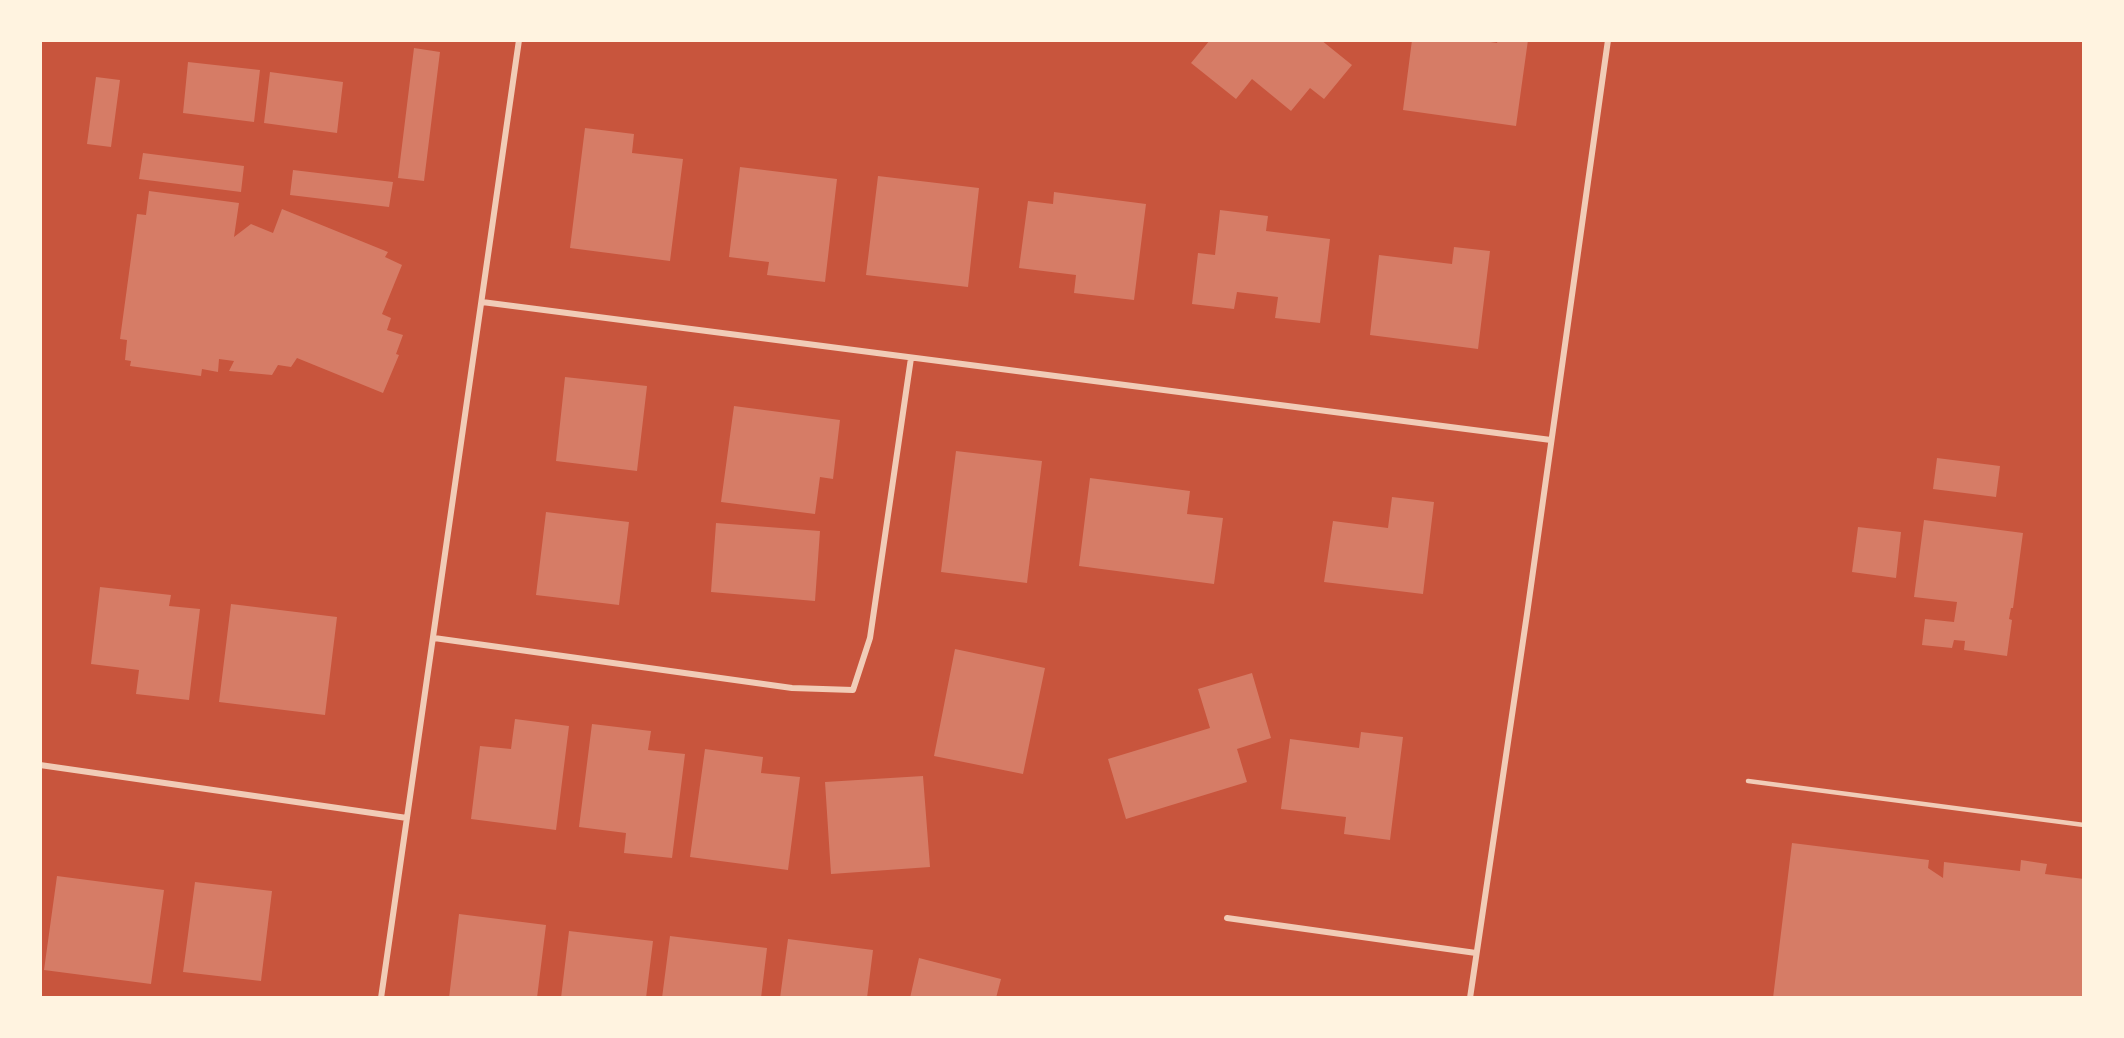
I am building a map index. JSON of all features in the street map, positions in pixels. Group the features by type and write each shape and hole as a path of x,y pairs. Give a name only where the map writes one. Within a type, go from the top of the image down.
{"street":[{"path":"381,998 519,40"},
{"path":"1470,998 1608,40"},
{"path":"482,302 1551,440"},
{"path":"434,638 792,688 853,690 870,638 911,358"},
{"path":"40,765 407,819"},
{"path":"1227,918 1476,953"}],"lane":[{"path":"1748,782 2084,825"}],"building":[{"path":"1210,40 1321,40 1352,65 1324,99 1310,88 1291,111 1252,79 1236,99 1191,63"},
{"path":"1412,40 1477,40 1497,43 1498,40 1528,40 1516,126 1403,110"},
{"path":"414,48 440,52 424,181 398,178"},
{"path":"188,62 260,70 254,122 183,113"},
{"path":"270,72 343,82 337,133 264,123"},
{"path":"96,77 120,80 111,147 87,144"},
{"path":"585,128 634,134 632,153 683,159 670,261 570,248"},
{"path":"143,153 244,166 241,192 139,179"},
{"path":"740,167 837,179 825,282 767,275 769,262 729,257"},
{"path":"293,170 393,182 389,207 290,195"},
{"path":"878,176 979,188 968,287 866,275"},
{"path":"149,191 239,203 234,237 251,224 273,233 282,209 388,252 385,257 402,265 382,314 391,318 387,330 403,335 396,354 399,355 383,393 297,358 291,367 278,365 272,375 229,371 234,361 219,359 218,372 202,369 201,376 130,366 131,361 125,360 127,340 120,339 137,214 146,215"},
{"path":"1054,192 1146,204 1134,300 1074,293 1076,275 1019,268 1028,201 1053,204"},
{"path":"1220,210 1268,216 1266,231 1330,239 1320,323 1275,318 1278,297 1237,292 1234,309 1192,304 1198,253 1215,255"},
{"path":"1454,247 1490,251 1478,349 1370,335 1379,255 1452,264"},
{"path":"565,377 647,386 637,471 556,461"},
{"path":"734,406 840,420 833,479 820,477 815,514 721,502"},
{"path":"956,451 1042,461 1027,583 941,572"},
{"path":"1937,458 2000,466 1996,497 1933,489"},
{"path":"1090,478 1190,491 1187,514 1223,518 1214,584 1079,566"},
{"path":"1392,497 1434,502 1423,594 1324,582 1333,521 1388,528"},
{"path":"546,512 629,522 619,605 536,595"},
{"path":"1924,520 2023,533 2013,608 2011,608 2009,619 2012,620 2007,656 1964,650 1965,641 1954,640 1952,648 1922,645 1925,619 1954,622 1957,602 1914,597"},
{"path":"716,523 820,531 815,601 711,592"},
{"path":"1858,527 1901,532 1896,578 1852,572"},
{"path":"100,587 171,595 169,606 200,609 189,700 136,694 139,670 91,664"},
{"path":"231,604 337,617 325,715 219,702"},
{"path":"955,649 1045,668 1023,774 934,756"},
{"path":"1252,673 1271,738 1237,749 1247,782 1126,819 1108,759 1210,728 1198,689"},
{"path":"515,719 569,726 556,830 471,819 480,746 511,749"},
{"path":"592,724 651,731 648,750 685,754 672,858 624,853 626,833 579,827"},
{"path":"1361,732 1403,737 1390,840 1344,834 1346,817 1281,809 1290,739 1359,748"},
{"path":"705,749 763,757 761,773 800,777 788,870 690,857"},
{"path":"923,776 930,867 831,874 825,782"},
{"path":"1792,843 1929,860 1928,868 1943,878 1944,862 2020,871 2021,860 2047,864 2045,874 2084,879 2084,998 1773,998"},
{"path":"57,876 164,890 151,984 44,970"},
{"path":"195,882 272,891 261,981 183,972"},
{"path":"459,914 546,925 537,998 449,998"},
{"path":"569,931 653,941 646,998 561,998"},
{"path":"670,936 767,948 761,998 662,998"},
{"path":"788,939 873,950 867,998 780,998"},
{"path":"919,958 1001,979 996,998 910,998"}]}
